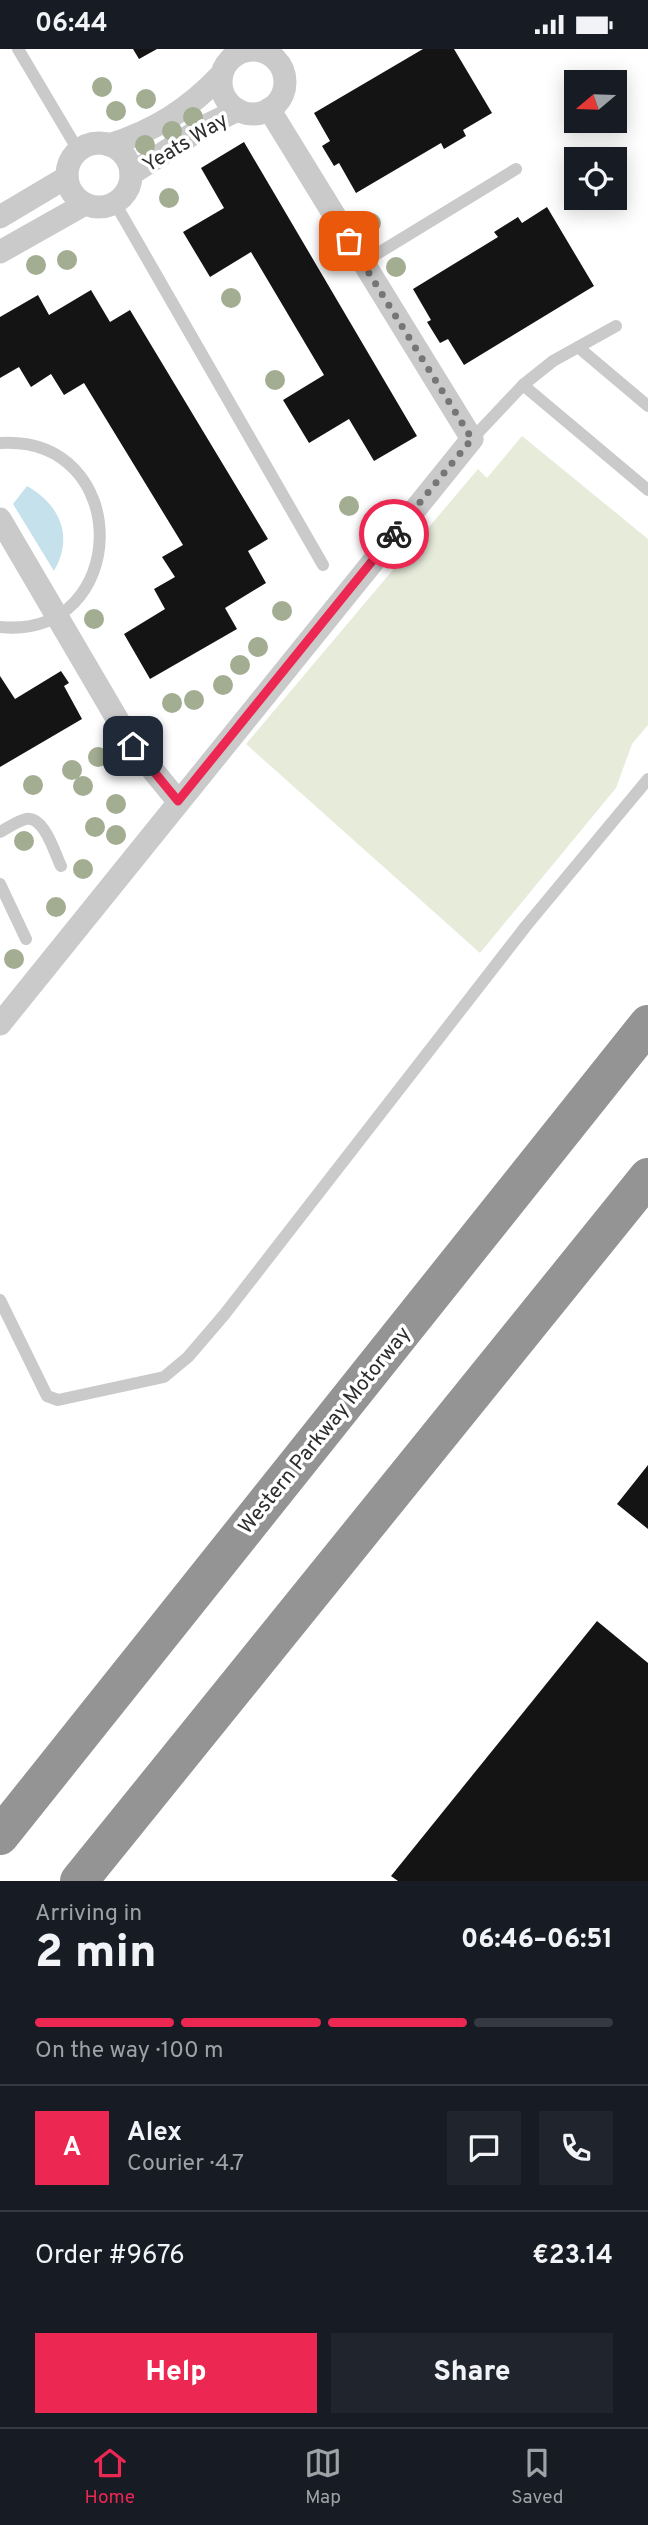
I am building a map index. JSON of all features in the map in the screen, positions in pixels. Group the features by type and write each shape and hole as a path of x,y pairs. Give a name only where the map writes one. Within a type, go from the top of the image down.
{"highway":[{"name":"Western Parkway Motorway","path":"0,1836 648,1024"},
{"path":"79,1881 648,1177"}],"street":[{"path":"251,50 271,56 279,63 285,83 282,93 269,109 248,113 238,110 224,96 227,60 251,50"},
{"name":"Yeats Way","path":"109,145 133,138 192,105 227,60"},
{"path":"0,1024 472,439 269,109"},
{"name":"Yeats Way","path":"131,174 205,126 238,110"},
{"path":"88,145 109,145 125,156 131,174 127,190 115,203 95,207 85,204 72,193 67,177 68,167 78,151 88,145"},
{"path":"0,217 67,177"},
{"path":"0,251 85,204"},
{"path":"0,519 133,746 178,801"}],"lane":[{"path":"18,49 78,151"},
{"path":"362,263 516,169"},
{"path":"115,203 323,565"},
{"path":"472,439 523,385 552,361 616,326"},
{"path":"578,347 648,406"},
{"path":"523,385 648,490"},
{"path":"0,443 34,445 68,464 88,486 99,513 100,553 85,589 58,615 26,627 0,627"},
{"path":"0,1300 47,1396 58,1400 164,1377 188,1357 526,926 648,779"},
{"path":"0,832 26,819 34,819 40,825 61,866"},
{"path":"0,884 26,939"},
{"path":"0,1335 14,1328"}],"green space":[{"path":"522,436 648,539 648,725 632,744 616,788 480,953 246,744 478,469 487,478"}],"water":[{"path":"27,486 48,502 60,523 63,546 54,571 13,504"}],"building":[{"path":"133,49 157,49 139,59"},
{"path":"423,49 454,49 492,113 463,130 466,136 444,149 441,143 356,193 339,163 334,166 322,146 330,141 314,113"},
{"path":"244,142 417,436 374,461 349,419 309,443 283,400 324,375 251,252 210,277 183,232 224,208 201,168"},
{"path":"547,207 594,286 464,365 448,339 440,343 427,322 431,320 413,289 498,237 494,232 518,217 522,223"},
{"path":"91,290 110,322 130,310 268,539 248,551 266,583 225,608 237,629 150,679 124,634 165,609 154,589 175,577 162,557 183,545 84,383 64,395 51,374 31,387 19,367 0,378 0,317 38,295 49,315"},
{"path":"61,671 69,683 64,686 82,719 0,767 0,676 15,699"},
{"path":"648,1465 648,1529 617,1504"},
{"path":"597,1621 648,1663 648,1881 398,1881 391,1876"}],"way so far":[{"path":"349,241 472,439 394,534"}],"route":[{"path":"133,746 178,801 394,534"}]}
